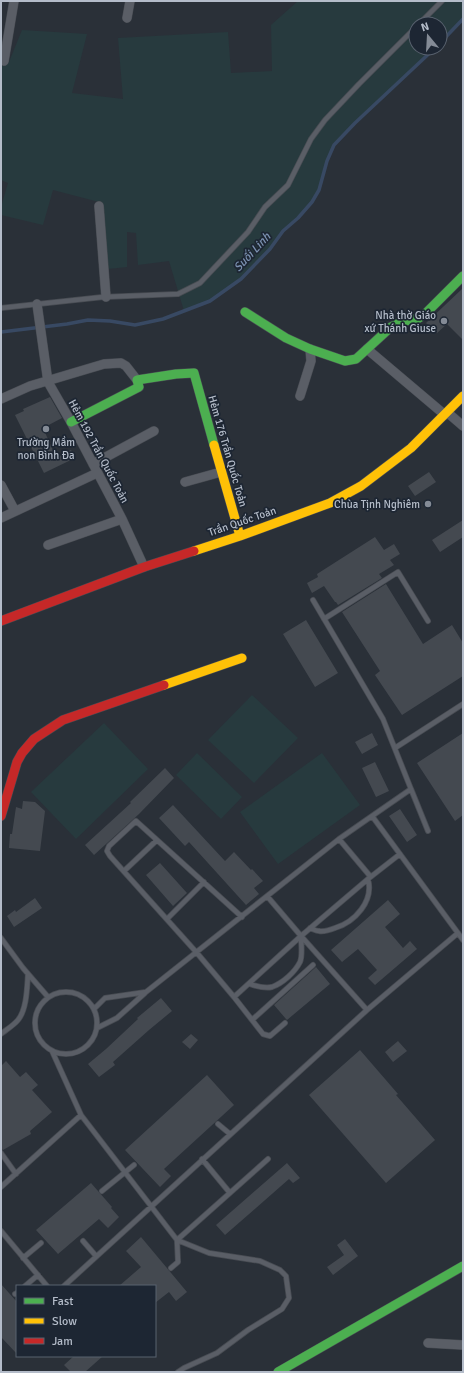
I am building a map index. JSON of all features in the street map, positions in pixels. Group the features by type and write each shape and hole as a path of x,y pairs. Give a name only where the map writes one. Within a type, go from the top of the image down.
{"street":[{"path":"4,61 14,1"},
{"path":"127,18 130,1"},
{"path":"99,206 106,297"},
{"path":"245,312 286,338 310,349 345,361 356,359 383,333 401,322 419,318 426,313 463,276"},
{"name":"Hẻm 192 Trần Quốc Toản","path":"37,304 48,382 71,422 122,519 144,567"},
{"path":"300,396 311,361 310,349"},
{"path":"367,349 463,426"},
{"path":"1,398 30,386 48,382 104,364 121,363 126,366 137,380 139,387 71,422"},
{"name":"Hẻm 176 Trần Quốc Toản","path":"137,380 176,374 194,373 240,536"},
{"name":"Trần Quốc Toản","path":"1,621 144,567 240,536 330,503 361,486 411,448 447,414 463,396"},
{"path":"93,464 154,431"},
{"path":"185,482 221,472"},
{"path":"1,518 97,473"},
{"path":"1,485 15,511"},
{"path":"48,545 122,519"},
{"path":"1,816 15,764 22,750 38,735 64,720 242,658"},
{"path":"278,1372 463,1266"},
{"path":"428,1343 463,1345"}],"lane":[{"path":"427,16 442,1"},
{"path":"1,308 106,297 178,294 200,282 248,232 265,207 288,185 311,139 325,120 408,35"},
{"path":"324,619 398,572 428,622"},
{"path":"313,600 383,719 428,831"},
{"path":"394,748 463,704"},
{"path":"97,1028 117,1018 146,992 339,839 411,789"},
{"path":"372,816 463,940"},
{"path":"242,917 136,822 109,846 107,851 197,953 263,1034 270,1036 285,1023"},
{"path":"310,928 319,932 339,927 362,910 368,896 370,885 369,878 339,839"},
{"path":"124,871 157,840"},
{"path":"234,997 310,928 400,854"},
{"path":"167,919 204,882"},
{"path":"267,896 367,1010"},
{"path":"65,1285 367,1010 458,933"},
{"path":"250,984 259,987 271,987 282,981 293,971 300,961 302,948 301,936"},
{"path":"1,938 28,974 48,997"},
{"path":"252,1020 313,965"},
{"path":"1,1034 18,1020 22,1013 28,974"},
{"path":"94,1009 105,998 146,992"},
{"path":"58,993 74,993 88,1001 94,1009 97,1018 97,1028 91,1041 80,1050 66,1054 52,1051 43,1044 37,1036 35,1025 36,1015 40,1005 48,997 58,993"},
{"path":"52,1051 81,1115 150,1207 177,1240 209,1253 260,1261 280,1270 286,1276 289,1298 282,1309 248,1330 217,1353 178,1372"},
{"path":"1,1187 81,1115"},
{"path":"218,1124 230,1134"},
{"path":"1,1153 16,1174"},
{"path":"202,1159 230,1193"},
{"path":"177,1240 268,1159"},
{"path":"102,1191 134,1166"},
{"path":"1,1231 46,1285"},
{"path":"83,1240 96,1256"},
{"path":"171,1268 178,1262 177,1240"},
{"path":"23,1258 41,1243"},
{"path":"26,1285 38,1275"}],"green space":[{"path":"298,1 463,1 463,19 448,35 448,16 408,16 408,56 427,56 334,145 327,161 319,190 312,202 298,218 283,231 270,249 241,279 210,301 184,311 169,261 138,265 136,233 127,232 127,267 108,269 99,202 53,190 43,225 1,215 1,207 8,183 1,180 1,60 9,62 22,30 87,34 72,93 123,99 118,38 228,32 231,73 272,71 271,25"},
{"path":"252,695 298,738 254,783 208,740"},
{"path":"104,723 148,769 76,839 31,792"},
{"path":"197,753 242,797 221,819 176,775"},
{"path":"322,753 360,805 278,864 240,812"}],"building":[{"path":"462,289 463,340 447,324 437,333 426,323"},
{"path":"50,397 62,418 43,428 56,457 71,450 75,458 44,473 15,415 24,411 23,409"},
{"path":"429,472 436,482 415,496 408,486"},
{"path":"463,520 463,537 440,552 432,540"},
{"path":"375,537 384,550 394,544 400,554 390,560 394,565 379,574 382,578 338,605 324,586 312,593 307,583 318,577 317,574"},
{"path":"386,584 423,644 452,625 463,643 463,676 402,715 375,675 380,671 342,612"},
{"path":"306,620 338,673 315,687 283,634"},
{"path":"372,733 378,745 362,754 355,742"},
{"path":"463,733 463,815 455,821 417,763"},
{"path":"375,762 389,791 376,797 362,768"},
{"path":"165,768 174,778 139,814 94,855 85,845 131,803 130,802"},
{"path":"23,801 35,802 45,811 40,851 9,848 10,834 12,834 16,807 22,809"},
{"path":"173,805 225,861 234,852 263,881 254,888 259,894 246,905 189,842 185,846 159,818"},
{"path":"400,809 417,835 407,842 389,816"},
{"path":"160,863 187,893 173,906 146,875"},
{"path":"35,898 42,908 14,927 7,916 15,910 16,912"},
{"path":"388,900 400,914 385,927 403,948 410,941 417,949 375,985 368,978 377,970 358,949 342,962 331,950"},
{"path":"316,967 330,984 287,1020 274,1005"},
{"path":"161,998 172,1011 113,1062 115,1065 99,1077 88,1064 138,1019 137,1018"},
{"path":"191,1034 198,1040 190,1049 182,1042"},
{"path":"398,1041 407,1051 393,1062 385,1052"},
{"path":"360,1050 435,1140 386,1183 309,1095"},
{"path":"6,1061 20,1077 26,1072 38,1085 32,1090 52,1112 30,1131 31,1134 3,1150 1,1149 1,1066"},
{"path":"207,1075 234,1105 164,1169 171,1176 160,1187 125,1150"},
{"path":"287,1163 300,1178 293,1183 289,1179 225,1235 216,1225"},
{"path":"91,1183 119,1217 108,1228 99,1219 58,1254 36,1230"},
{"path":"141,1237 187,1292 176,1301 169,1292 156,1302 156,1285 120,1285 141,1267 126,1251"},
{"path":"345,1239 358,1256 333,1275 327,1267 344,1255 337,1245"},
{"path":"1,1284 16,1301 16,1353 1,1337"},
{"path":"73,1357 102,1357 85,1372 71,1372 64,1365"}],"waterway":[{"name":"Suối Linh","path":"448,35 463,19"},
{"name":"Suối Linh","path":"1,332 88,320 110,321 135,325 163,319 210,301 241,279 270,249 283,231 298,218 312,202 319,190 327,161 334,145 355,123 426,56"}],"traffic: fast":[{"path":"245,312 286,338 310,349 345,361 356,359 391,327 401,322 419,318 426,313 463,276"},
{"path":"71,422 139,387 137,380 176,374 194,373 214,445"},
{"path":"278,1372 463,1266"}],"traffic: slow":[{"path":"194,551 330,503 361,486 411,448 463,396"},
{"path":"214,445 240,536"},
{"path":"164,685 242,658"}],"traffic: jam":[{"path":"1,621 144,567 194,551"},
{"path":"1,816 17,762 22,753 34,739 63,720 164,685"}],"place":[{"name":"Nhà thờ Giáo xứ Thánh Giuse","path":"444,321"},
{"name":"Trường Mầm non Bình Đa","path":"46,429"},
{"name":"Chùa Tịnh Nghiêm","path":"428,504"}]}
